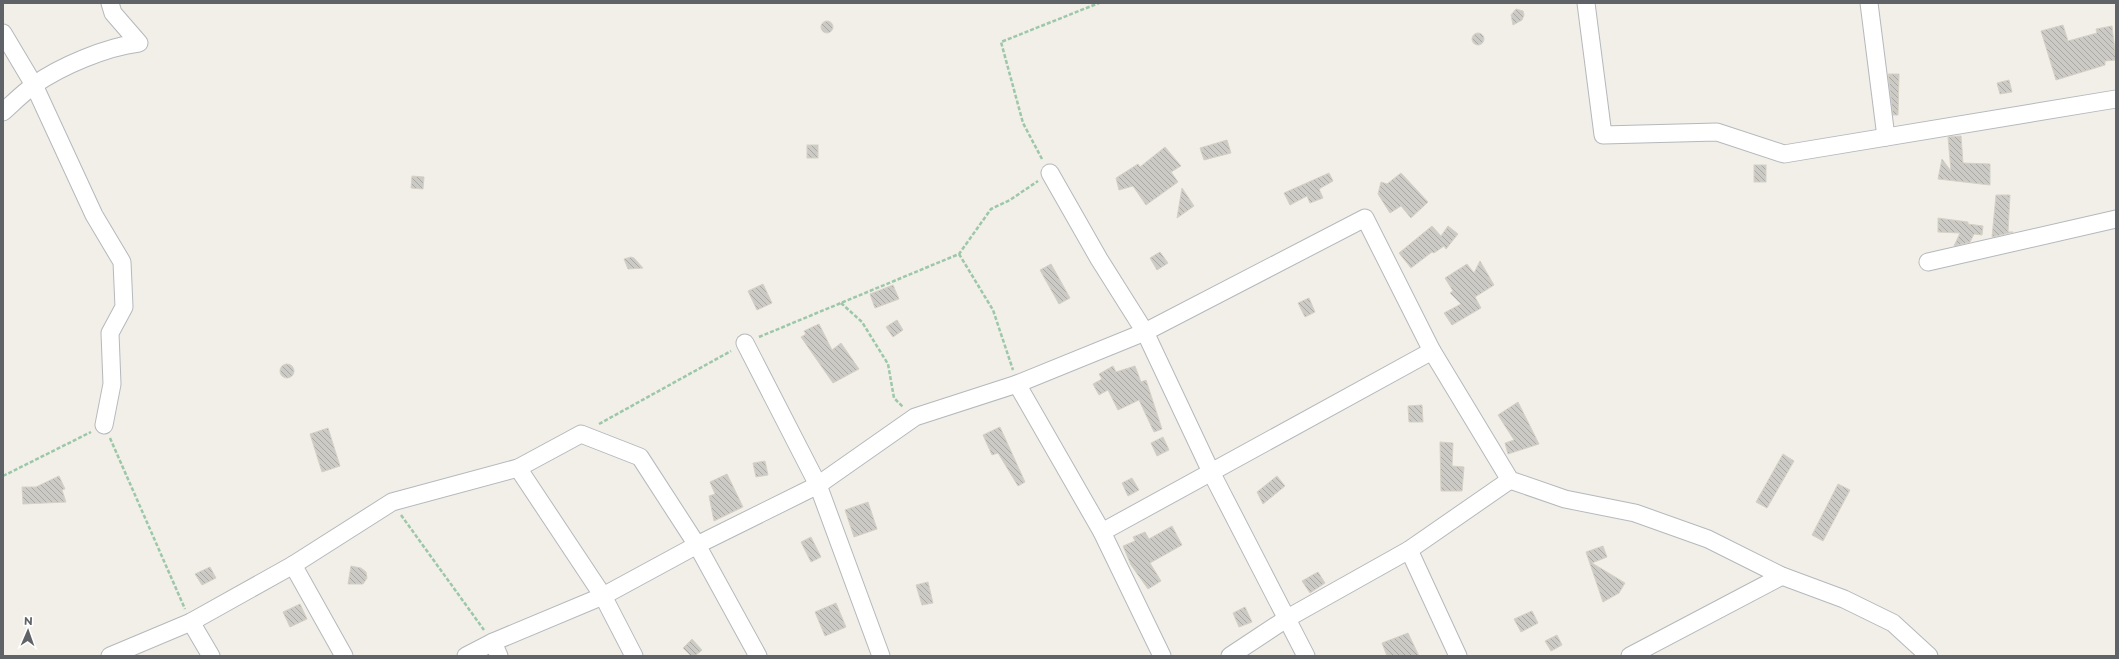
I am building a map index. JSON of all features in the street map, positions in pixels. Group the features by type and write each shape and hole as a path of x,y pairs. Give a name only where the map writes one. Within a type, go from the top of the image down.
{"street":[{"path":"3,112 34,85 61,69 126,44 139,43 113,13 110,3"},
{"path":"1586,3 1603,135 1717,132 1784,154 2116,99"},
{"path":"1869,3 1886,137"},
{"path":"3,33 34,85 94,215 122,262 124,307 110,333 112,384 104,425"},
{"path":"1050,173 1099,260 1146,332 1211,472 1306,656"},
{"path":"466,656 496,649 603,596 697,545 818,485 915,417 1017,384 1146,332 1365,218 1432,351 1510,480 1565,498 1635,514 1708,539 1782,576 1844,599 1893,623 1929,656"},
{"path":"1928,262 2116,219"},
{"path":"745,343 818,485 881,656"},
{"path":"1102,532 1432,351"},
{"path":"1017,384 1102,532 1162,656"},
{"path":"110,656 191,622 292,565 392,502 518,468 581,434 640,458 697,545 758,656"},
{"path":"518,468 603,596 634,656"},
{"path":"1230,656 1286,619 1409,550 1510,480"},
{"path":"1409,550 1458,656"},
{"path":"292,565 344,656"},
{"path":"1630,656 1782,576"},
{"path":"191,622 210,656"}],"path":[{"path":"581,434 745,343 959,254 991,208 1010,200 1050,173 1023,123 1000,42 1099,3"},
{"path":"959,254 993,310 1017,384"},
{"path":"841,303 862,322 888,364 894,398 915,417"},
{"path":"3,476 104,425 191,622"},
{"path":"392,502 496,649"}],"building":[{"path":"1516,9 1523,11 1524,15 1522,20 1513,25 1511,15"},
{"path":"825,21 829,21 833,27 829,33 825,33 821,29 821,25"},
{"path":"2063,25 2068,41 2097,33 2096,29 2112,26 2116,60 2105,61 2105,65 2056,80 2041,31"},
{"path":"1480,33 1483,34 1483,44 1476,45 1473,44 1472,37 1473,34"},
{"path":"1888,74 1899,74 1898,115 1893,115"},
{"path":"2009,80 2012,92 2000,94 1997,83"},
{"path":"1961,136 1963,163 1990,164 1990,185 1938,179 1942,159 1951,171 1948,137"},
{"path":"1227,140 1231,153 1204,160 1200,148"},
{"path":"807,145 818,145 818,158 807,158"},
{"path":"1165,147 1181,166 1171,172 1178,182 1146,205 1133,186 1119,190 1116,178 1138,164 1140,167"},
{"path":"1754,165 1766,165 1766,182 1754,182"},
{"path":"1329,173 1333,181 1319,189 1323,198 1310,203 1307,196 1290,205 1284,193"},
{"path":"1401,173 1428,202 1411,218 1401,206 1390,213 1378,194 1381,182 1387,184"},
{"path":"412,176 424,177 423,189 411,188"},
{"path":"1182,188 1194,206 1177,218"},
{"path":"1996,195 2010,195 2008,232 2013,232 1992,237"},
{"path":"1938,218 1968,222 1968,224 1983,226 1982,235 1974,234 1970,242 1954,246 1960,233 1938,232"},
{"path":"1432,226 1441,236 1448,226 1458,234 1446,249 1444,246 1434,253 1432,252 1411,268 1399,253"},
{"path":"1160,252 1168,263 1157,270 1150,258"},
{"path":"631,257 634,258 643,268 628,269 624,259"},
{"path":"1480,261 1494,285 1475,297 1481,308 1452,325 1444,313 1461,304 1450,293 1453,291 1445,278 1467,264 1474,273"},
{"path":"1051,264 1070,298 1059,304 1040,270"},
{"path":"763,284 772,303 757,310 748,291"},
{"path":"893,285 899,299 875,308 870,294"},
{"path":"1309,298 1315,312 1305,317 1298,303"},
{"path":"897,320 903,330 893,337 886,327"},
{"path":"819,324 832,350 841,343 859,369 833,383 801,337 806,334 804,331"},
{"path":"287,364 292,366 294,371 292,376 287,378 282,376 280,371 282,366"},
{"path":"1113,366 1116,372 1135,366 1141,382 1146,380 1162,429 1154,432 1139,400 1118,410 1108,390 1099,395 1093,384 1102,379 1099,374"},
{"path":"1518,402 1539,444 1508,454 1505,443 1514,440 1498,415"},
{"path":"1422,405 1423,422 1409,422 1408,406"},
{"path":"1000,427 1025,482 1018,486 998,453 992,455 983,435"},
{"path":"328,428 340,466 322,472 310,434"},
{"path":"1163,437 1169,450 1157,456 1151,443"},
{"path":"1440,442 1453,443 1452,466 1464,467 1462,491 1441,491"},
{"path":"1783,454 1794,461 1767,508 1756,502"},
{"path":"765,461 768,475 756,477 753,463"},
{"path":"727,474 743,507 714,521 709,496 715,494 710,482"},
{"path":"59,476 65,489 62,490 66,502 23,504 22,487 36,487"},
{"path":"1277,476 1285,486 1263,504 1257,492"},
{"path":"1132,478 1139,490 1128,496 1122,483"},
{"path":"1838,484 1850,490 1823,541 1812,535"},
{"path":"868,502 877,529 854,537 845,510"},
{"path":"1172,526 1182,545 1150,563 1161,581 1148,589 1131,565 1123,546 1135,541 1133,537 1145,532 1149,539"},
{"path":"811,537 821,557 811,562 801,542"},
{"path":"1603,546 1607,557 1592,563 1625,583 1619,593 1603,602 1586,552"},
{"path":"351,566 361,568 366,572 367,578 363,584 348,584"},
{"path":"210,567 216,578 202,585 195,574"},
{"path":"1318,572 1325,583 1310,593 1302,581"},
{"path":"928,582 933,603 922,605 916,585"},
{"path":"836,603 846,627 825,636 815,612"},
{"path":"300,604 307,619 290,627 283,612"},
{"path":"1245,607 1252,622 1239,627 1233,613"},
{"path":"1532,611 1538,623 1521,632 1514,619"},
{"path":"1408,633 1419,656 1387,656 1382,643"},
{"path":"1557,635 1562,645 1551,651 1545,641"},
{"path":"692,639 702,650 695,656 691,656 683,648"}]}
